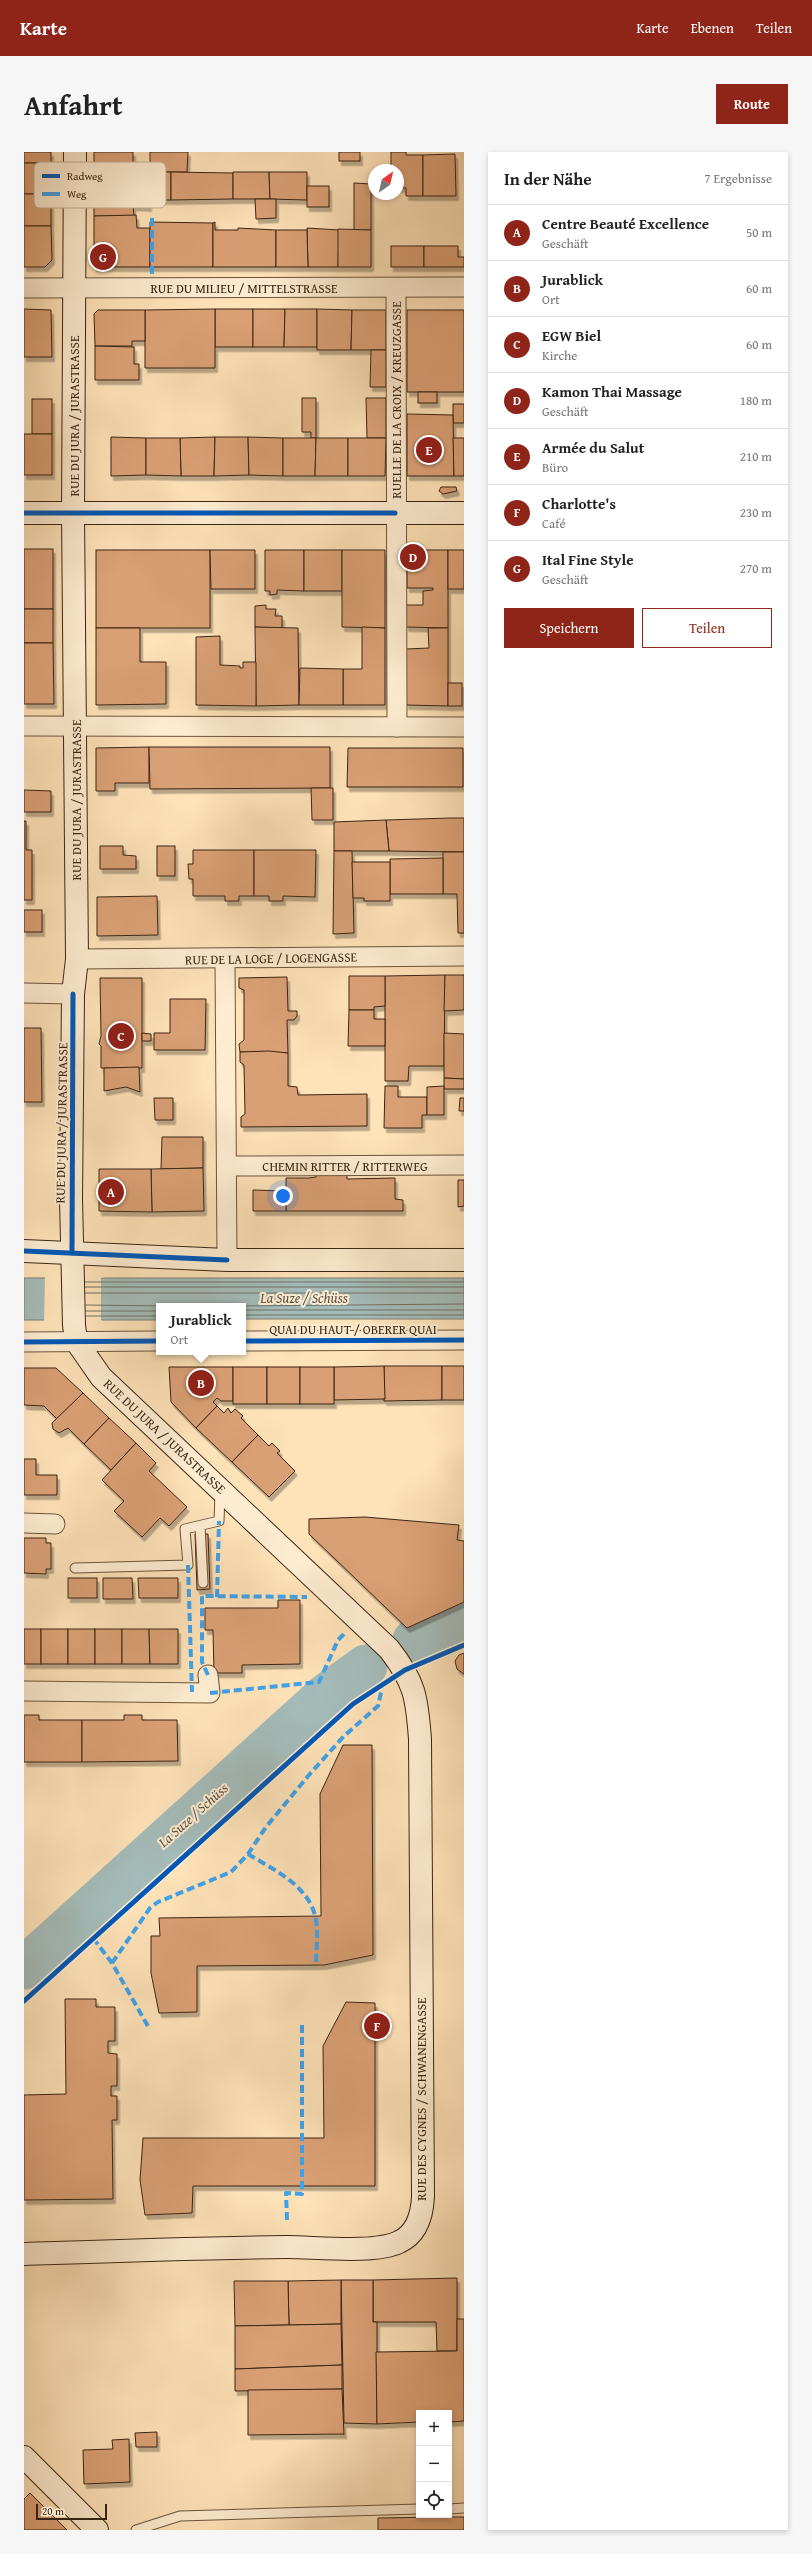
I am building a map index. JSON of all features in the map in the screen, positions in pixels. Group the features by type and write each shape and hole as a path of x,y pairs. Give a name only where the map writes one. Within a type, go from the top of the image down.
{"street":[{"name":"RUE DU JURA / JURASTRASSE","path":"75,208 73,512 77,959 73,994 72,1263 75,1333 101,1377 221,1488 389,1649 405,1670"},
{"name":"RUE DU MILIEU / MITTELSTRASSE","path":"24,288 464,287"},
{"name":"RUELLE DE LA CROIX / KREUZGASSE","path":"396,288 395,513 398,727"},
{"path":"24,512 464,513"},
{"path":"24,726 464,727"},
{"name":"RUE DE LA LOGE / LOGENGASSE","path":"77,959 464,956"},
{"path":"225,959 227,1260"},
{"path":"24,993 73,994"},
{"name":"CHEMIN RITTER / RITTERWEG","path":"227,1166 464,1166"},
{"path":"24,1251 72,1263 227,1260 464,1260"},
{"path":"24,1342 75,1333 156,1341"},
{"name":"QUAI DU HAUT / OBERER QUAI","path":"246,1341 464,1340"},
{"path":"24,1524 55,1524"},
{"name":"RUE DES CYGNES / SCHWANENGASSE","path":"24,2254 287,2247 375,2248 398,2242 415,2228 420,2220 423,2197 420,1739 418,1708 405,1670"},
{"path":"24,1691 210,1693 208,1675"},
{"path":"24,2457 97,2530"}],"lane":[{"path":"74,1568 188,1565 185,1529 219,1521 221,1488"},
{"path":"200,1526 203,1583"},
{"path":"452,2508 464,2508"},
{"path":"136,2530 180,2516 416,2509"}],"water":[{"path":"24,1278 464,1278 464,1319 246,1319 246,1303 156,1303 156,1320 24,1320"}],"pier":[{"path":"43,1276 105,1277 101,1278 101,1320 105,1322 44,1322 45,1277"}],"building":[{"path":"24,152 51,152 51,162 24,163"},
{"path":"94,152 133,152 133,162 94,162"},
{"path":"150,152 188,152 187,172 166,172 166,162 150,162"},
{"path":"339,152 360,152 360,161 339,161"},
{"path":"391,152 406,152 406,155 423,155 423,196 406,196 406,188 404,188 404,164 391,164"},
{"path":"455,154 456,196 423,196 423,155"},
{"path":"24,163 34,163 34,194 24,194"},
{"path":"166,172 171,172 171,200 166,200"},
{"path":"171,172 233,173 233,199 171,200"},
{"path":"233,172 269,172 270,199 233,199"},
{"path":"269,172 307,172 307,200 270,199"},
{"path":"354,183 368,184 368,200 371,200 371,230 354,230"},
{"path":"307,186 329,186 329,207 307,207"},
{"path":"24,194 34,194 34,208 51,208 51,226 24,226"},
{"path":"255,199 276,199 276,218 256,219"},
{"path":"94,208 133,208 134,216 94,216"},
{"path":"136,215 137,228 150,228 150,267 94,267 94,216"},
{"path":"150,222 213,223 213,267 150,267"},
{"path":"215,222 215,230 238,230 238,228 276,230 276,267 213,267 213,223"},
{"path":"24,226 51,226 52,260 45,267 24,267"},
{"path":"307,228 339,230 338,267 308,267"},
{"path":"338,229 371,230 371,267 338,267"},
{"path":"276,230 307,230 308,267 276,267"},
{"path":"391,246 424,246 424,267 391,267"},
{"path":"424,246 458,246 458,257 464,257 464,267 424,267"},
{"path":"24,309 51,310 52,357 24,357"},
{"path":"215,309 253,309 253,347 215,347"},
{"path":"215,309 215,368 145,368 145,310"},
{"path":"253,309 285,309 284,347 253,347"},
{"path":"285,309 317,309 317,347 284,347"},
{"path":"317,309 352,310 351,350 317,350"},
{"path":"98,310 145,310 145,341 132,341 132,346 95,346 94,314"},
{"path":"352,310 386,310 386,350 351,350"},
{"path":"407,310 464,310 464,392 407,392"},
{"path":"95,346 134,347 134,364 139,364 139,380 95,380"},
{"path":"371,350 386,350 386,387 370,387"},
{"path":"418,392 437,392 437,403 418,403"},
{"path":"302,398 316,398 316,438 311,438 311,432 302,432"},
{"path":"366,398 386,398 386,438 367,438"},
{"path":"32,399 52,399 52,434 32,434"},
{"path":"453,404 464,404 464,423 453,423"},
{"path":"407,414 453,415 454,476 407,476"},
{"path":"24,434 52,434 52,475 24,475"},
{"path":"111,437 146,438 146,475 111,476"},
{"path":"215,437 214,476 181,476 180,438"},
{"path":"215,437 248,437 249,475 214,476"},
{"path":"248,437 283,438 283,476 249,475"},
{"path":"146,438 180,438 181,476 146,475"},
{"path":"283,438 316,438 315,476 283,476"},
{"path":"316,438 348,438 348,476 315,476"},
{"path":"348,438 386,438 385,476 348,476"},
{"path":"453,438 464,438 464,476 454,476"},
{"path":"441,487 456,487 457,491 443,494 439,491"},
{"path":"24,549 53,549 53,609 24,609"},
{"path":"96,550 210,550 210,628 96,628"},
{"path":"210,550 255,550 255,589 211,589"},
{"path":"265,550 304,550 304,591 277,590 277,594 270,595 270,591 265,591"},
{"path":"304,550 342,550 342,591 304,591"},
{"path":"342,550 385,550 385,628 342,627"},
{"path":"407,550 448,550 448,628 406,627 406,605 423,605 423,591 433,590 433,588 407,588"},
{"path":"448,550 464,550 464,589 448,589"},
{"path":"266,605 266,609 276,609 275,616 282,616 282,628 255,627 255,606"},
{"path":"24,609 53,609 53,643 24,643"},
{"path":"255,627 298,628 299,705 256,706"},
{"path":"362,627 385,628 385,705 343,705 343,669 362,669"},
{"path":"96,628 140,628 140,662 166,662 166,704 96,705"},
{"path":"428,628 448,628 448,706 406,705 406,649 429,648"},
{"path":"220,636 220,665 240,666 240,668 243,668 243,662 256,662 256,706 196,705 196,637"},
{"path":"24,643 53,643 54,704 24,704"},
{"path":"300,668 343,669 343,705 299,705"},
{"path":"448,683 462,683 462,706 448,706"},
{"path":"149,747 149,783 115,783 115,791 96,791 96,748"},
{"path":"149,747 330,747 330,788 150,789"},
{"path":"348,748 463,748 463,787 347,787"},
{"path":"311,788 333,788 333,820 312,820"},
{"path":"24,790 51,791 51,812 24,812"},
{"path":"464,818 464,852 389,851 386,820"},
{"path":"386,820 389,851 334,851 334,822"},
{"path":"24,821 26,821 26,850 32,850 32,900 24,900"},
{"path":"100,846 123,846 123,855 136,856 136,869 100,869"},
{"path":"157,846 175,846 175,876 157,876"},
{"path":"193,850 254,850 254,896 239,896 239,901 225,901 225,896 193,896 193,879 189,879 188,864 193,864"},
{"path":"254,850 316,850 315,897 283,896 283,901 269,901 269,896 254,896"},
{"path":"334,851 352,851 354,933 333,934"},
{"path":"443,852 464,852 464,933 458,933 457,894 443,894"},
{"path":"443,858 443,894 390,894 390,859"},
{"path":"352,862 390,862 390,901 364,901 364,898 353,898"},
{"path":"157,896 158,935 97,936 97,897"},
{"path":"24,910 42,910 42,932 24,932"},
{"path":"445,975 444,1066 409,1066 408,1081 385,1081 385,976"},
{"path":"445,975 464,975 464,1010 444,1011"},
{"path":"349,976 385,976 385,1006 374,1007 374,1010 349,1010"},
{"path":"287,977 288,1011 297,1011 297,1016 294,1020 287,1020 288,1053 240,1052 239,1044 244,1040 244,990 239,988 239,978"},
{"path":"100,978 142,978 142,1068 101,1068 101,1046 99,1044 101,1036"},
{"path":"170,999 206,999 205,1050 154,1050 154,1033 170,1033"},
{"path":"349,1010 374,1010 374,1019 385,1019 385,1046 348,1046"},
{"path":"24,1028 41,1028 42,1102 24,1102"},
{"path":"142,1033 151,1034 151,1041 142,1041"},
{"path":"444,1033 464,1034 464,1079 444,1078"},
{"path":"269,1051 288,1053 288,1086 297,1087 298,1095 367,1094 367,1126 241,1127 241,1117 245,1114 244,1065 240,1062 240,1052"},
{"path":"139,1067 140,1092 126,1087 104,1091 104,1068"},
{"path":"444,1078 464,1079 464,1089 444,1089"},
{"path":"385,1086 398,1086 398,1097 427,1097 427,1115 422,1115 422,1128 384,1128"},
{"path":"444,1086 444,1115 427,1115 427,1087"},
{"path":"154,1098 173,1098 173,1120 155,1120"},
{"path":"460,1098 464,1098 464,1111 459,1111"},
{"path":"162,1137 203,1137 203,1168 161,1169"},
{"path":"203,1168 204,1211 152,1212 151,1169"},
{"path":"99,1169 151,1169 152,1212 99,1211"},
{"path":"317,1174 347,1175 347,1179 395,1178 395,1199 403,1200 403,1211 286,1211 286,1178 309,1178 316,1177"},
{"path":"458,1180 464,1180 464,1206 458,1207"},
{"path":"253,1190 286,1191 286,1211 253,1211"},
{"path":"384,1366 442,1366 442,1400 384,1401"},
{"path":"384,1366 385,1399 334,1400 334,1367"},
{"path":"442,1366 464,1366 464,1400 442,1400"},
{"path":"169,1367 233,1367 233,1401 221,1401 217,1398 213,1402 217,1406 196,1428 171,1402"},
{"path":"233,1367 267,1367 267,1404 233,1404"},
{"path":"267,1367 300,1367 300,1404 267,1404"},
{"path":"300,1367 334,1367 334,1404 300,1404"},
{"path":"24,1368 56,1368 83,1393 57,1419 44,1406 24,1405"},
{"path":"83,1393 109,1418 84,1444 68,1428 59,1433 53,1429 52,1423"},
{"path":"217,1406 224,1413 228,1408 231,1413 235,1409 243,1416 241,1418 258,1435 232,1462 196,1428"},
{"path":"109,1418 136,1443 111,1470 84,1444"},
{"path":"258,1435 269,1446 272,1443 280,1451 277,1453 295,1471 269,1497 232,1462"},
{"path":"136,1443 156,1463 149,1471 187,1507 169,1526 160,1518 142,1537 114,1511 124,1501 102,1480"},
{"path":"24,1459 36,1459 36,1475 57,1475 57,1495 24,1495"},
{"path":"365,1517 459,1525 457,1540 464,1541 464,1602 407,1628 309,1534 309,1519"},
{"path":"195,1534 208,1534 210,1589 197,1590"},
{"path":"24,1538 46,1538 46,1543 51,1543 51,1569 46,1569 46,1574 24,1573"},
{"path":"68,1578 97,1578 97,1598 68,1598"},
{"path":"103,1578 132,1578 133,1599 103,1599"},
{"path":"138,1578 178,1578 178,1598 139,1598"},
{"path":"278,1600 300,1600 300,1664 242,1665 242,1673 214,1673 213,1630 205,1630 205,1608 278,1608"},
{"path":"24,1629 41,1629 41,1664 24,1664"},
{"path":"41,1629 68,1629 68,1664 41,1664"},
{"path":"68,1629 95,1629 95,1664 68,1664"},
{"path":"95,1629 122,1629 122,1664 95,1664"},
{"path":"122,1629 149,1629 150,1664 122,1664"},
{"path":"149,1629 178,1629 178,1664 150,1664"},
{"path":"464,1653 464,1674 457,1669 455,1661 459,1655"},
{"path":"24,1715 39,1715 39,1720 82,1720 82,1762 24,1762"},
{"path":"124,1715 142,1715 142,1720 177,1720 178,1761 82,1762 82,1720 124,1720"},
{"path":"343,1745 372,1745 373,1955 324,1965 197,1966 197,2012 159,2013 151,1973 151,1936 160,1936 159,1918 321,1916 320,1794"},
{"path":"65,1999 96,1999 96,2007 115,2007 115,2041 108,2041 108,2053 117,2054 117,2086 111,2086 111,2096 117,2096 117,2120 112,2120 113,2199 24,2200 24,2095 66,2094"},
{"path":"346,2002 375,2003 375,2186 193,2186 192,2213 145,2215 140,2180 143,2138 324,2138 323,2046"},
{"path":"457,2278 457,2351 437,2351 436,2322 373,2322 373,2280"},
{"path":"341,2280 373,2280 373,2322 377,2322 377,2424 344,2423"},
{"path":"341,2280 341,2324 289,2325 288,2281"},
{"path":"234,2281 288,2281 289,2325 235,2326"},
{"path":"457,2319 464,2319 464,2421 452,2422 452,2410 416,2410 416,2422 377,2424 376,2352 457,2351"},
{"path":"341,2324 342,2365 235,2369 235,2326"},
{"path":"342,2365 342,2389 235,2391 235,2369"},
{"path":"342,2389 344,2435 248,2435 248,2390"},
{"path":"157,2432 157,2447 136,2447 135,2433"},
{"path":"129,2439 130,2482 84,2484 83,2450 113,2449 112,2440"},
{"path":"30,2493 67,2530 24,2530 24,2499"},
{"path":"464,2517 464,2530 378,2530 378,2518"}],"waterway":[{"name":"La Suze / Schüss","path":"414,1640 464,1618"},
{"name":"La Suze / Schüss","path":"24,1968 326,1695 366,1666"}],"marked path":[{"path":"152,215 152,274"},
{"path":"217,1597 219,1521"},
{"path":"188,1565 192,1692"},
{"path":"208,1675 202,1662 202,1596 307,1597"},
{"path":"210,1693 319,1682 338,1640 345,1633"},
{"path":"112,1963 150,1908 158,1902 231,1872 248,1854 266,1827 309,1775 344,1736 378,1706 383,1684"},
{"path":"248,1854 278,1872 297,1886 311,1904 317,1927 316,1965"},
{"path":"93,1938 112,1963 149,2028"},
{"path":"287,2220 286,2193 302,2194 302,2025"}],"cycle path":[{"path":"24,513 395,513"},
{"path":"72,1253 73,994"},
{"path":"24,1251 227,1260"},
{"path":"246,1341 464,1340"},
{"path":"24,1342 156,1341"},
{"path":"24,2001 353,1704 405,1670 464,1645"}],"place":[{"name":"Ital Fine Style","path":"103,257"},
{"name":"Armée du Salut","path":"429,450"},
{"name":"Kamon Thai Massage","path":"413,557"},
{"name":"EGW Biel","path":"121,1036"},
{"name":"Centre Beauté Excellence","path":"111,1192"},
{"name":"Jurablick","path":"201,1383"},
{"name":"Charlotte's","path":"377,2026"}]}
